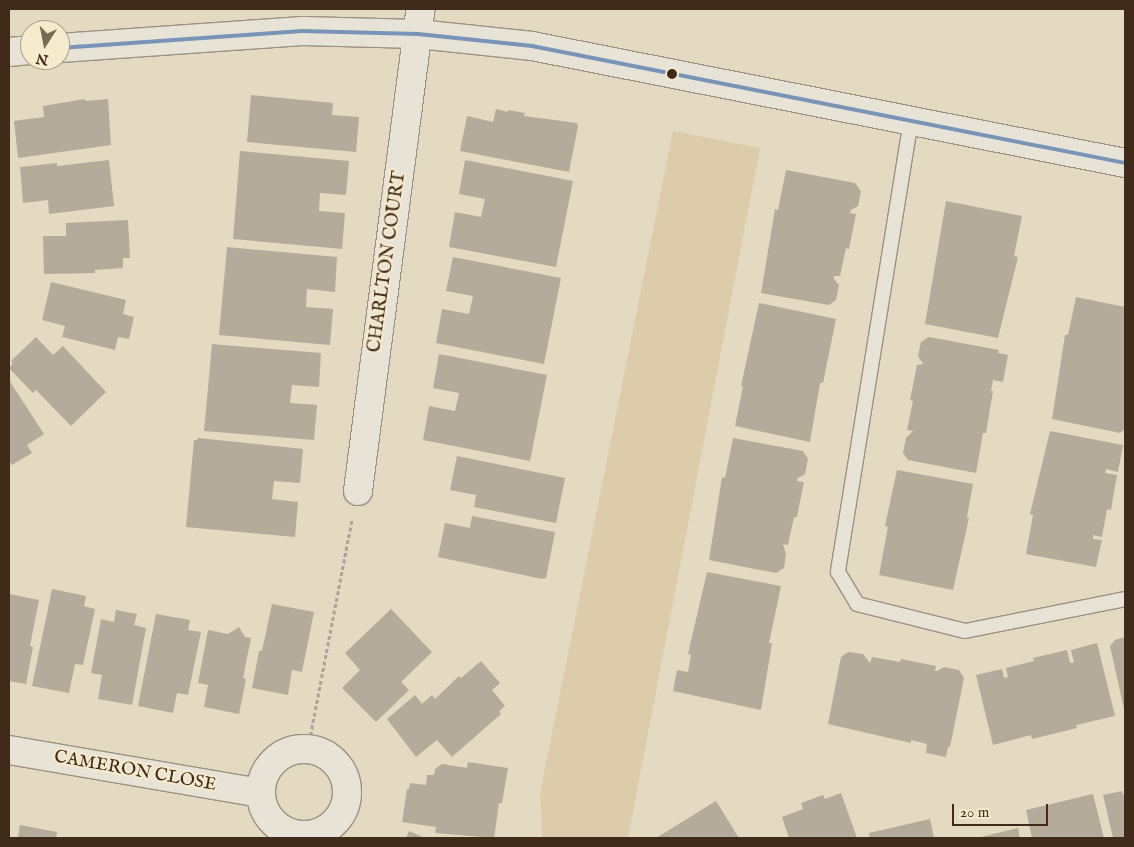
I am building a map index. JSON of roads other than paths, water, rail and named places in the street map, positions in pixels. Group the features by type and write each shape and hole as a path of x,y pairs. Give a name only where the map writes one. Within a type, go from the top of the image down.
{"street":[{"path":"70,47 420,21 532,46 1125,163"},
{"name":"CHARLTON COURT","path":"358,491 420,21"},
{"path":"308,748 321,752 332,759 341,769 346,781 347,795 344,808 337,820 327,829 314,836 289,832 278,826 269,818 260,794 262,779 269,766 280,756 293,750 308,748"},
{"name":"CAMERON CLOSE","path":"9,750 260,794"}],"lane":[{"path":"911,120 838,572 857,604 965,631 1125,599"}]}
